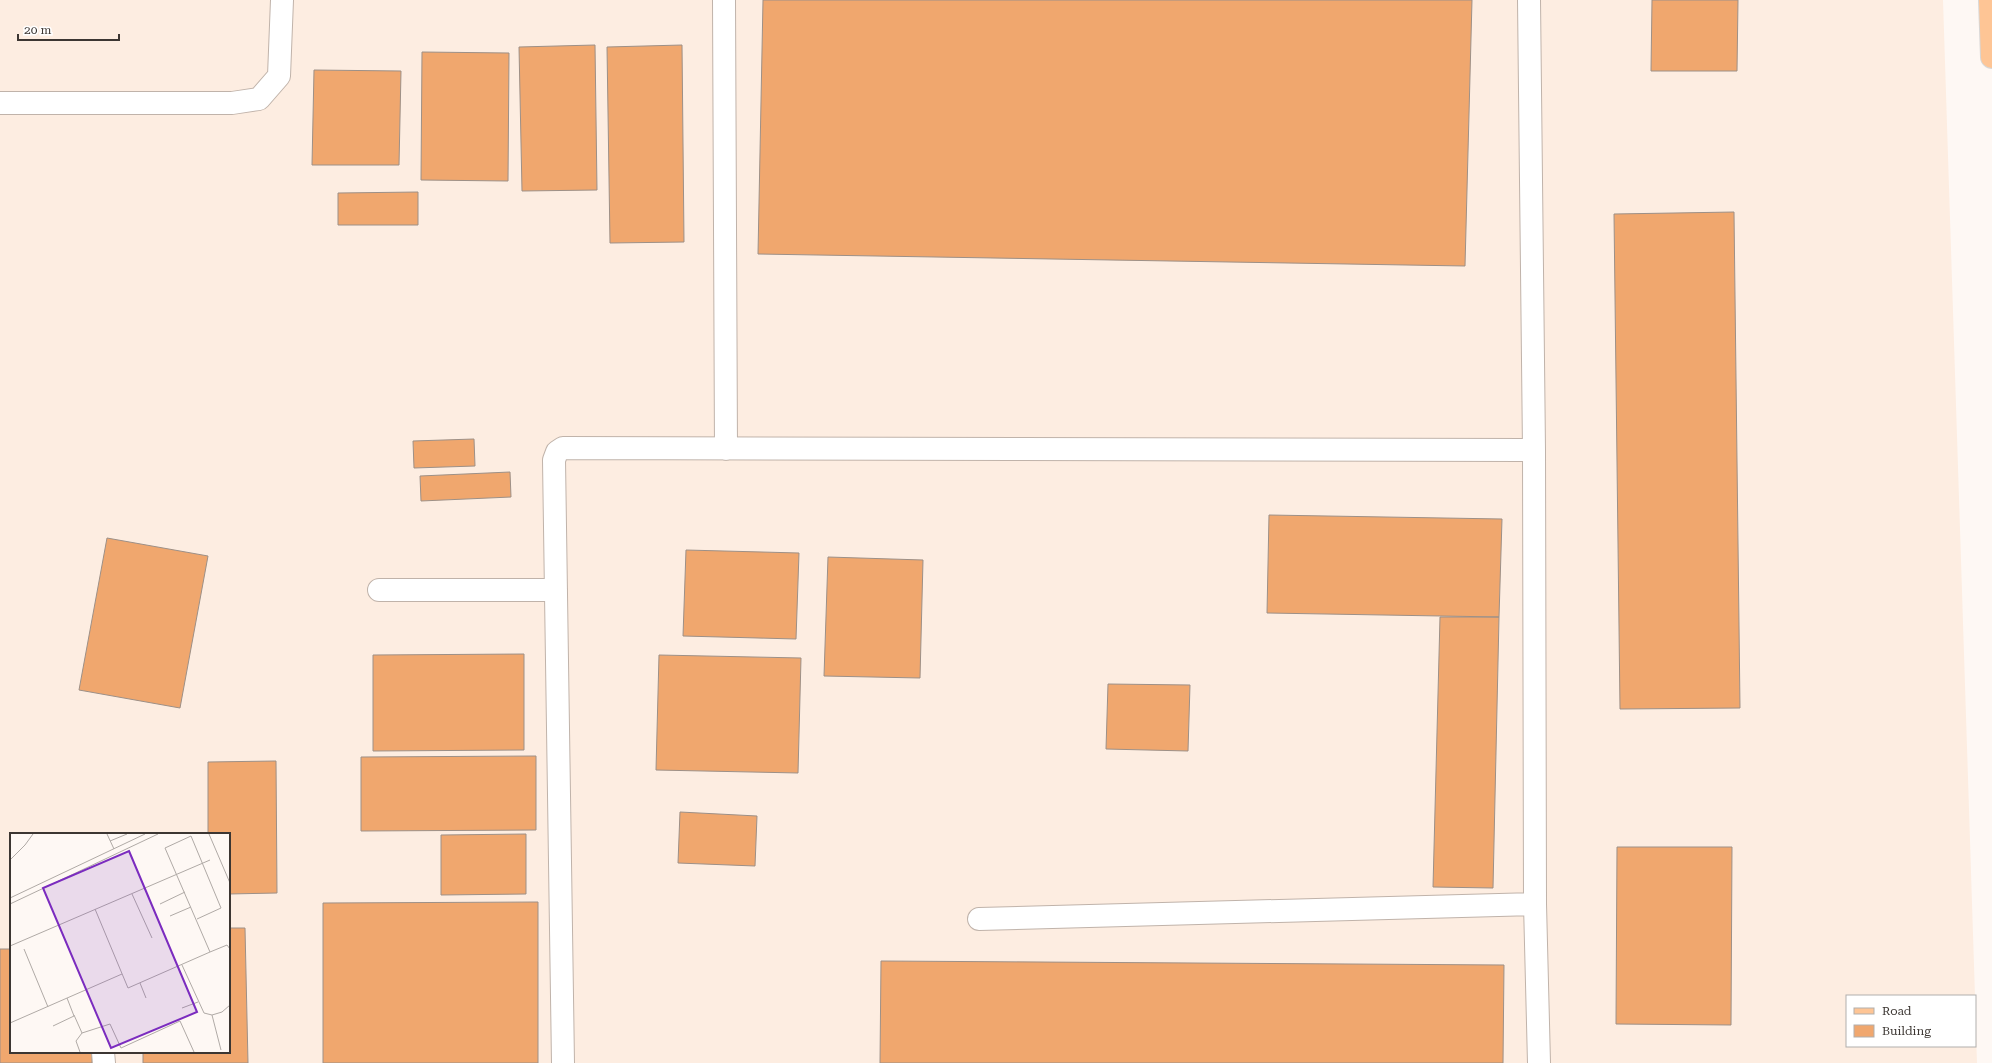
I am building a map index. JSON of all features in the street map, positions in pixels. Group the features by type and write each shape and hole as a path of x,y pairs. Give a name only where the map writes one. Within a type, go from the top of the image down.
{"main road":[{"path":"1990,0 1992,57"}],"lane":[{"path":"0,103 232,103 260,99 279,76 282,0"},
{"path":"724,0 726,448"},
{"path":"1529,0 1534,450 1535,904 1539,1063"},
{"path":"563,1063 554,460 557,452 563,448 1534,450"},
{"path":"379,590 556,590"},
{"path":"978,919 1535,904"}],"shaded area":[{"path":"0,0 1943,0 1975,995 1846,995 1846,1047 1976,1047 1976,1033 1977,1063 0,1063"}],"building":[{"path":"763,0 1472,0 1465,266 758,254"},
{"path":"1652,0 1738,0 1737,71 1651,71"},
{"path":"595,45 597,190 522,191 519,47"},
{"path":"682,45 684,242 610,243 607,47"},
{"path":"422,52 509,53 508,181 421,180"},
{"path":"314,70 401,71 399,165 312,165"},
{"path":"418,192 418,225 338,225 338,193"},
{"path":"1734,212 1740,708 1620,709 1614,214"},
{"path":"474,439 475,466 414,468 413,441"},
{"path":"510,472 511,497 421,501 420,476"},
{"path":"1269,515 1502,519 1499,617 1267,613"},
{"path":"107,538 208,556 180,708 79,690"},
{"path":"686,550 799,553 796,639 683,636"},
{"path":"828,557 923,560 920,678 824,676"},
{"path":"1440,617 1499,617 1493,888 1433,887"},
{"path":"524,654 524,750 373,751 373,655"},
{"path":"659,655 801,658 798,773 656,770"},
{"path":"1108,684 1190,685 1188,751 1106,749"},
{"path":"536,756 536,830 361,831 361,757"},
{"path":"276,761 277,893 230,894 230,833 208,833 208,762"},
{"path":"680,812 757,816 755,866 678,863"},
{"path":"526,834 526,894 441,895 441,835"},
{"path":"1617,847 1732,847 1731,1025 1616,1024"},
{"path":"538,902 538,1063 323,1063 323,903"},
{"path":"230,928 245,928 248,1063 143,1063 143,1053 230,1053"},
{"path":"0,949 10,949 10,1053 92,1053 92,1063 0,1063"},
{"path":"881,961 1504,965 1503,1063 880,1063"}]}
